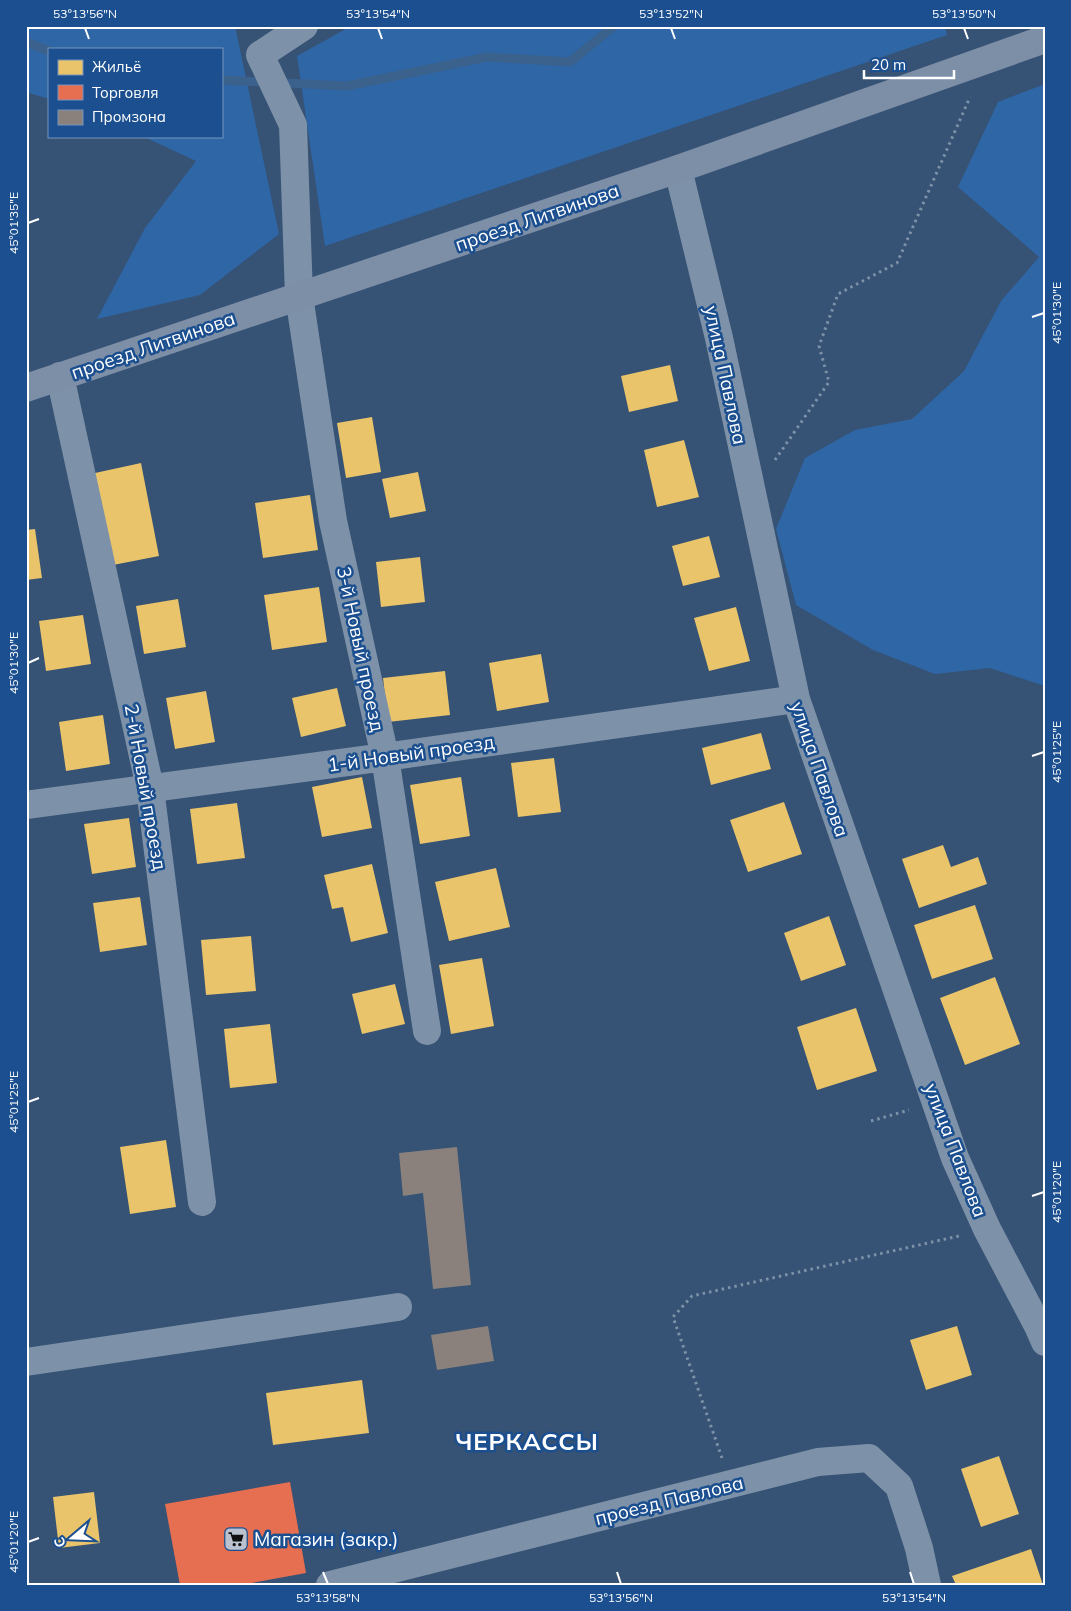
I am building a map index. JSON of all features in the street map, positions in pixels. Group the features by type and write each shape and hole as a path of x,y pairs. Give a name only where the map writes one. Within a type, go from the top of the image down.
{"main road":[{"name":"проезд Литвинова","path":"26,388 678,169 1045,39"}],"street":[{"name":"3-й Новый проезд","path":"304,26 260,55 293,125 299,296 333,521 385,757 427,1031"},
{"name":"улица Павлова","path":"678,169 720,338 751,493 796,699 955,1158 987,1229 1045,1342"},
{"name":"2-й Новый проезд","path":"60,376 150,788 202,1202"},
{"name":"1-й Новый проезд","path":"26,805 796,699"},
{"path":"26,1362 398,1307"},
{"name":"проезд Павлова","path":"330,1585 818,1462 869,1458 899,1486 919,1548 928,1585"}],"path":[{"path":"751,493 829,382 819,346 838,294 897,262 986,60"},
{"path":"871,1121 936,1103"},
{"path":"731,1484 673,1317 692,1296 987,1229"}],"shaded area":[{"path":"26,26 235,26 279,234 200,295 97,319 145,228 196,161 146,138 222,138 222,48 48,48 48,99 26,92"},
{"path":"351,26 945,26 947,35 325,246 297,56"},
{"path":"1045,84 1045,686 990,668 935,674 873,650 796,605 776,529 805,458 855,430 912,419 964,371 1001,301 1039,257 958,187 998,102"}],"building: Жильё":[{"path":"670,365 678,401 629,412 621,376"},
{"path":"372,417 381,472 346,478 337,423"},
{"path":"684,440 699,497 657,507 644,450"},
{"path":"141,463 159,556 113,565 95,473"},
{"path":"418,472 426,511 390,518 382,479"},
{"path":"310,495 318,550 263,558 255,503"},
{"path":"35,529 42,578 26,580 26,530"},
{"path":"709,536 720,577 683,586 672,546"},
{"path":"420,557 425,602 381,607 376,562"},
{"path":"319,587 327,642 272,650 264,595"},
{"path":"178,599 186,647 144,654 136,606"},
{"path":"736,607 750,661 709,671 694,618"},
{"path":"83,615 91,664 46,671 39,621"},
{"path":"541,654 549,702 497,711 489,663"},
{"path":"445,671 450,715 388,722 383,678"},
{"path":"337,688 346,726 301,737 292,698"},
{"path":"206,691 215,742 175,749 166,698"},
{"path":"103,715 110,764 66,771 59,722"},
{"path":"761,733 771,769 711,785 702,748"},
{"path":"554,758 561,812 518,817 511,763"},
{"path":"362,777 372,828 322,837 312,787"},
{"path":"461,777 470,836 420,844 410,785"},
{"path":"784,802 802,854 748,872 730,820"},
{"path":"237,803 245,858 197,864 190,809"},
{"path":"129,818 136,867 92,874 84,824"},
{"path":"943,845 951,867 978,857 987,884 919,908 902,859"},
{"path":"372,864 388,933 351,942 343,907 332,909 324,875"},
{"path":"496,868 510,927 449,941 435,882"},
{"path":"140,897 147,945 100,952 93,903"},
{"path":"975,905 993,959 932,979 914,925"},
{"path":"829,916 846,965 801,981 784,933"},
{"path":"251,936 256,991 206,995 201,940"},
{"path":"482,958 494,1026 451,1034 439,965"},
{"path":"995,977 1020,1044 965,1065 940,998"},
{"path":"395,984 405,1024 362,1034 352,994"},
{"path":"856,1008 877,1071 817,1090 797,1027"},
{"path":"270,1024 277,1083 230,1088 224,1029"},
{"path":"166,1140 176,1207 130,1214 120,1147"},
{"path":"957,1326 972,1375 926,1390 910,1340"},
{"path":"362,1380 369,1433 273,1445 266,1393"},
{"path":"999,1456 1019,1514 981,1527 961,1469"},
{"path":"94,1492 100,1543 59,1548 53,1497"},
{"path":"1031,1549 1043,1585 956,1585 952,1576"}],"building: Торговля":[{"name":"Магазин (закр.)","path":"290,1482 306,1573 241,1585 180,1585 165,1504"}],"building: Промзона":[{"path":"457,1147 471,1285 433,1289 423,1193 403,1196 399,1153"},
{"path":"488,1326 494,1361 437,1370 431,1335"}],"waterway":[{"path":"222,80 347,86 487,57 570,62 614,26"},
{"path":"26,42 48,51"}],"place":[{"name":"Магазин (закр.)","path":"236,1539"}],"district":[{"name":"ЧЕРКАССЫ","path":"527,1442"}]}
